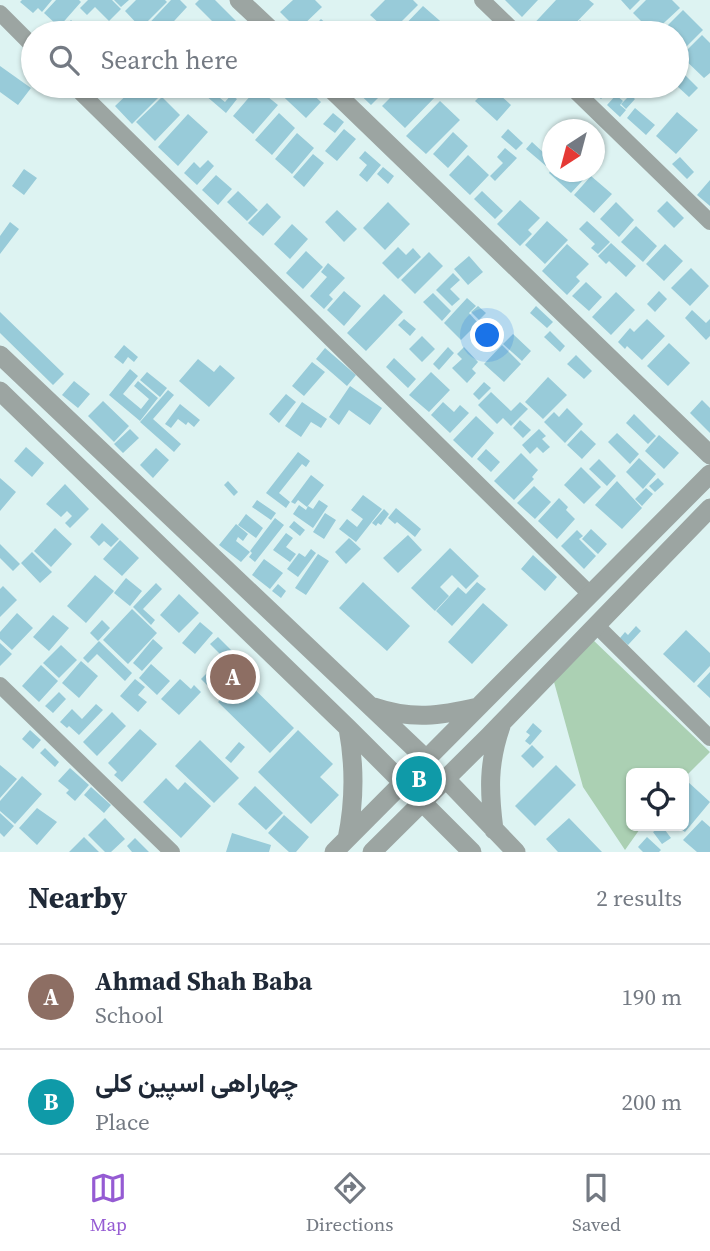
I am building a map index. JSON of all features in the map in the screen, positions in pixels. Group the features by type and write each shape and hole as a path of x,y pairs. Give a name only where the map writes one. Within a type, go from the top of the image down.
{"street":[{"path":"239,0 261,21"},
{"path":"482,0 504,21"},
{"path":"0,13 21,34"},
{"path":"86,98 590,594"},
{"path":"340,98 710,455"},
{"path":"582,98 710,222"},
{"path":"0,355 427,760 516,852"},
{"path":"0,391 472,852"},
{"path":"340,845 403,785 710,474"},
{"path":"372,852 710,508"},
{"path":"596,625 710,738"},
{"path":"0,685 172,852"},
{"path":"367,704 397,714 438,716 480,707"},
{"path":"494,830 489,788 493,748 504,718"},
{"path":"340,845 354,807 354,757 348,728"}],"green space":[{"path":"592,639 710,752 689,773 689,768 626,768 626,831 638,831 625,850 583,787 554,682"}],"building":[{"path":"52,0 42,12 38,8 33,13 20,2"},
{"path":"56,0 81,2 64,21 53,21 44,13"},
{"path":"88,0 112,0 121,9 109,21 95,7 87,15 80,8"},
{"path":"114,0 129,0 121,7"},
{"path":"136,0 167,2 148,21 134,21 125,11"},
{"path":"171,0 180,0 187,7 174,21 151,21"},
{"path":"199,0 215,0 236,21 212,21 195,4"},
{"path":"293,0 315,0 322,7 307,21 289,21 280,12"},
{"path":"385,0 413,0 418,5 402,21 377,21 370,15"},
{"path":"505,0 538,0 522,17"},
{"path":"556,0 589,0 594,4 578,21 536,21"},
{"path":"621,0 640,0 630,10"},
{"path":"646,0 672,0 680,8 666,21 641,21 633,13"},
{"path":"423,6 440,21 409,21"},
{"path":"683,10 703,30 689,44 689,21 672,21"},
{"path":"702,35 710,43 710,73 704,78 689,64 689,48"},
{"path":"0,66 21,81 21,98 23,98 18,105 0,92"},
{"path":"689,79 698,88 689,97"},
{"path":"123,98 158,98 132,124 115,106"},
{"path":"161,98 180,115 155,141 136,122"},
{"path":"208,98 220,98 225,102 228,98 237,99 226,113"},
{"path":"248,98 269,98 278,105 253,134 233,116"},
{"path":"285,98 317,98 321,102 306,118"},
{"path":"364,98 378,98 371,105"},
{"path":"390,98 434,98 405,128 382,106"},
{"path":"478,98 503,98 511,105 497,121 475,101"},
{"path":"613,98 620,98 623,101 620,105 626,110 620,117 607,105"},
{"path":"627,98 635,99 626,109 621,104"},
{"path":"440,101 460,120 426,154 406,136"},
{"path":"635,108 655,125 646,135 627,118"},
{"path":"677,112 698,130 676,154 656,136"},
{"path":"279,113 295,128 272,155 255,140"},
{"path":"333,113 344,122 335,133 323,124"},
{"path":"188,114 208,132 178,166 158,147"},
{"path":"344,129 356,139 337,161 325,151"},
{"path":"508,129 523,143 516,150 501,137"},
{"path":"453,132 468,146 448,168 433,154"},
{"path":"297,133 314,148 292,174 275,159"},
{"path":"532,142 542,151 542,163 526,149"},
{"path":"505,148 517,158 495,181 490,176 503,163 497,157"},
{"path":"365,151 381,165 367,182 359,175 367,165 359,158"},
{"path":"313,154 324,163 304,187 293,177"},
{"path":"468,155 489,175 470,195 449,175"},
{"path":"680,157 694,172 687,179 672,164"},
{"path":"208,160 214,166 197,185 184,173 194,162 200,168"},
{"path":"383,167 394,176 388,184 377,174"},
{"path":"24,169 37,178 24,195 12,186"},
{"path":"216,175 232,189 218,205 202,190"},
{"path":"710,180 710,206 697,195"},
{"path":"559,182 581,182 571,193"},
{"path":"586,182 598,182 612,194 594,213 574,195"},
{"path":"238,191 258,210 247,221 227,202"},
{"path":"482,191 503,211 495,219 474,199"},
{"path":"520,200 540,218 528,230 532,234 520,246 497,224"},
{"path":"667,201 684,218 674,228 657,211"},
{"path":"388,202 410,224 385,250 363,228"},
{"path":"616,202 634,220 619,237 600,219"},
{"path":"267,203 281,217 263,236 248,223"},
{"path":"337,210 357,229 344,242 325,222"},
{"path":"547,221 568,240 545,264 525,245"},
{"path":"587,221 610,242 598,254 591,248 595,244 579,229"},
{"path":"10,222 19,229 0,254 0,236"},
{"path":"292,224 308,239 290,259 274,244"},
{"path":"636,226 657,246 643,262 621,242"},
{"path":"611,243 636,266 626,277 609,261 606,264 598,256"},
{"path":"567,244 589,264 576,277 580,281 567,295 542,271"},
{"path":"665,244 683,261 664,281 646,264"},
{"path":"398,247 406,255 413,248 421,257 398,279 382,263"},
{"path":"306,251 323,267 303,289 286,273"},
{"path":"429,252 443,266 415,294 401,280"},
{"path":"469,256 483,272 468,285 454,269"},
{"path":"328,263 345,278 329,295 333,299 324,309 310,296 327,277 321,272"},
{"path":"691,268 709,286 690,306 671,288"},
{"path":"453,273 460,280 450,289 460,299 452,306 436,290"},
{"path":"586,282 602,297 589,311 572,296"},
{"path":"344,291 361,306 344,326 327,310"},
{"path":"659,291 667,299 655,312 647,304"},
{"path":"616,292 635,310 611,335 592,317"},
{"path":"433,293 451,311 442,321 423,302"},
{"path":"384,294 403,312 366,351 347,333"},
{"path":"467,298 476,306 469,313 478,323 461,340 444,323"},
{"path":"478,306 486,313 479,320 471,312"},
{"path":"536,306 553,322 547,328 530,313"},
{"path":"692,310 706,323 710,319 710,336 706,340 685,318"},
{"path":"0,312 64,374 53,385 0,333"},
{"path":"404,319 416,329 410,336 398,325"},
{"path":"647,319 665,336 642,360 627,346 625,349 618,342 630,328 634,332"},
{"path":"550,331 565,346 560,352 544,337"},
{"path":"513,334 531,351 522,361 503,344"},
{"path":"422,336 435,349 422,362 409,349"},
{"path":"669,343 690,363 668,386 647,366"},
{"path":"124,345 138,357 134,362 128,357 123,364 114,357"},
{"path":"502,345 521,364 504,382 484,364"},
{"path":"448,347 454,353 439,370 433,364"},
{"path":"464,347 478,362 472,369 476,373 467,383 452,368 462,359 457,354"},
{"path":"325,348 356,375 347,386 316,359"},
{"path":"576,355 592,371 584,379 567,364"},
{"path":"394,358 416,379 408,388 386,367"},
{"path":"198,359 214,372 220,365 235,378 209,407 179,381"},
{"path":"312,362 325,372 304,396 292,386"},
{"path":"130,369 138,376 123,394 141,409 149,399 134,386 138,381 158,398 140,421 109,395"},
{"path":"147,372 167,388 160,397 140,380"},
{"path":"431,372 450,390 429,412 409,395"},
{"path":"548,377 567,395 543,419 525,402"},
{"path":"74,381 90,394 78,408 62,395"},
{"path":"484,382 491,388 479,400 473,394"},
{"path":"350,386 382,408 370,425 349,410 339,425 329,417"},
{"path":"168,390 174,395 153,419 181,444 174,452 140,422"},
{"path":"491,392 511,411 520,402 528,409 511,426 503,418 497,424 478,405"},
{"path":"286,394 296,402 279,423 269,414"},
{"path":"702,400 710,408 710,433 690,413"},
{"path":"103,401 129,426 114,442 88,416"},
{"path":"302,402 327,419 321,428 311,422 301,437 285,426"},
{"path":"443,402 454,412 460,405 469,413 450,433 431,415"},
{"path":"180,404 200,420 194,427 178,419 171,428 165,424"},
{"path":"567,408 583,424 565,443 544,422 554,412 559,417"},
{"path":"634,414 656,436 648,444 626,423"},
{"path":"476,416 494,433 472,458 453,440"},
{"path":"520,420 531,430 523,438 513,428"},
{"path":"130,429 139,438 123,453 114,444"},
{"path":"539,429 546,436 542,439 550,447 543,453 537,447 530,454 522,445"},
{"path":"581,430 596,444 582,459 567,445"},
{"path":"617,433 639,454 630,464 608,442"},
{"path":"659,435 679,453 664,469 645,451"},
{"path":"26,447 44,463 32,477 14,461"},
{"path":"156,448 169,460 153,478 140,465"},
{"path":"486,449 500,462 491,472 477,459"},
{"path":"298,452 310,461 306,467 302,464 279,493 290,502 286,508 266,493"},
{"path":"521,453 538,470 532,477 534,479 514,500 494,481"},
{"path":"639,458 656,474 643,489 626,472"},
{"path":"599,459 616,476 607,486 589,469"},
{"path":"581,467 601,487 584,504 564,485"},
{"path":"311,475 324,485 307,507 298,500 295,504 291,502"},
{"path":"0,478 16,492 0,511"},
{"path":"658,478 664,484 655,492 649,486"},
{"path":"228,481 238,492 234,496 224,485"},
{"path":"617,481 642,508 622,529 595,505"},
{"path":"65,484 89,509 70,528 65,523 72,516 67,511 61,517 46,504"},
{"path":"534,486 551,502 535,519 517,503"},
{"path":"646,488 653,494 642,506 635,499"},
{"path":"363,495 382,509 356,542 339,529 347,519 357,527 363,519 351,510"},
{"path":"559,498 575,519 557,539 538,521"},
{"path":"257,500 276,513 271,520 252,507"},
{"path":"319,500 328,506 313,528 293,514 299,505 306,510 308,506 313,509"},
{"path":"396,508 421,529 415,537 388,518"},
{"path":"384,509 389,514 381,525 378,523 376,526 372,523"},
{"path":"325,513 336,520 324,539 313,532"},
{"path":"246,514 263,528 256,538 238,525"},
{"path":"275,518 284,525 255,562 249,557 252,553 250,551"},
{"path":"294,521 305,530 300,536 289,527"},
{"path":"102,523 119,539 111,547 104,541 99,546 90,537"},
{"path":"236,524 248,534 243,541 238,537 236,541 250,552 241,562 219,545"},
{"path":"55,528 72,544 51,567 34,551"},
{"path":"591,529 607,544 598,554 582,539"},
{"path":"577,530 583,536 579,539 596,556 584,569 561,546"},
{"path":"286,533 293,538 286,547 296,554 290,562 273,550"},
{"path":"408,535 422,550 398,573 383,558"},
{"path":"349,538 361,549 346,564 335,552"},
{"path":"120,540 139,558 122,576 103,559"},
{"path":"0,544 20,564 13,571 0,558"},
{"path":"450,548 479,576 466,589 452,575 440,587 449,596 435,611 411,588"},
{"path":"311,549 316,553 298,577 287,569 299,553 305,557"},
{"path":"32,552 52,572 40,583 21,563"},
{"path":"318,554 329,561 306,595 295,588"},
{"path":"533,555 557,577 545,591 521,569"},
{"path":"264,559 283,573 270,589 252,575"},
{"path":"95,575 114,591 86,623 67,606"},
{"path":"126,578 142,591 130,606 114,593"},
{"path":"363,582 410,626 387,651 339,608"},
{"path":"477,582 486,589 452,626 436,611 458,587 466,594"},
{"path":"156,583 162,589 143,609 155,620 151,625 133,607"},
{"path":"278,584 286,591 281,598 272,591"},
{"path":"3,586 17,600 0,617 0,589"},
{"path":"179,594 199,613 179,633 160,615"},
{"path":"483,603 508,625 472,664 448,642"},
{"path":"132,609 157,633 128,664 103,640"},
{"path":"17,613 33,628 12,650 0,639 0,632"},
{"path":"53,615 69,628 49,651 33,637"},
{"path":"102,620 110,628 98,641 90,633"},
{"path":"200,622 213,633 195,654 182,643"},
{"path":"636,626 641,631 628,645 620,638 625,632 628,635"},
{"path":"686,630 710,653 710,666 694,683 663,654"},
{"path":"218,637 238,657 208,686 201,679 223,657 210,644"},
{"path":"153,639 163,648 142,671 133,663"},
{"path":"99,641 132,673 125,681 97,654 88,663 83,658"},
{"path":"0,643 12,654 0,666"},
{"path":"61,645 77,660 59,678 43,663"},
{"path":"81,661 98,676 79,698 62,683"},
{"path":"151,664 170,681 157,695 139,678"},
{"path":"41,665 58,681 39,702 22,686"},
{"path":"710,672 710,698 697,686"},
{"path":"242,677 294,728 270,753 218,702"},
{"path":"135,679 145,687 138,695 147,702 138,712 120,696"},
{"path":"180,679 191,689 194,685 201,692 179,715 161,699"},
{"path":"59,692 66,699 53,713 45,706"},
{"path":"96,704 103,710 79,735 60,722 72,709 82,719"},
{"path":"112,712 126,726 97,756 83,742"},
{"path":"533,723 542,731 530,745 525,741 530,735 526,732"},
{"path":"140,729 157,744 122,782 114,775 117,772 108,763"},
{"path":"30,730 41,740 33,749 22,739"},
{"path":"298,730 333,764 320,777 339,795 311,824 258,772"},
{"path":"200,740 239,778 214,803 175,766"},
{"path":"239,742 245,747 231,763 225,758"},
{"path":"532,745 544,757 533,768 521,756"},
{"path":"45,748 59,762 55,767 40,753"},
{"path":"0,765 17,779 0,798"},
{"path":"556,765 576,785 535,826 515,806"},
{"path":"70,768 89,785 75,801 66,793 69,790 58,781"},
{"path":"22,776 42,794 15,824 0,811 0,801"},
{"path":"166,778 178,790 185,782 211,806 181,838 143,802"},
{"path":"689,783 710,802 689,827"},
{"path":"255,786 283,813 266,830 238,804"},
{"path":"91,787 111,805 104,813 84,795"},
{"path":"37,808 57,822 37,845 19,828"},
{"path":"0,813 14,826 4,837 0,833"},
{"path":"284,815 309,837 296,852 289,852 268,833"},
{"path":"105,818 125,839 111,852 105,852 88,835"},
{"path":"569,818 602,852 558,852 546,839"},
{"path":"702,820 710,827 710,852 697,852 683,840"},
{"path":"666,831 671,838 662,844 653,832"},
{"path":"232,833 271,845 269,852 226,852"},
{"path":"84,837 99,852 69,852"},
{"path":"647,837 661,850 659,852 643,852 638,847"},
{"path":"135,838 149,852 132,852 127,846"}],"place":[{"name":"Ahmad Shah Baba","path":"233,677"},
{"name":"چهاراهی اسپین کلی","path":"419,779"}]}
